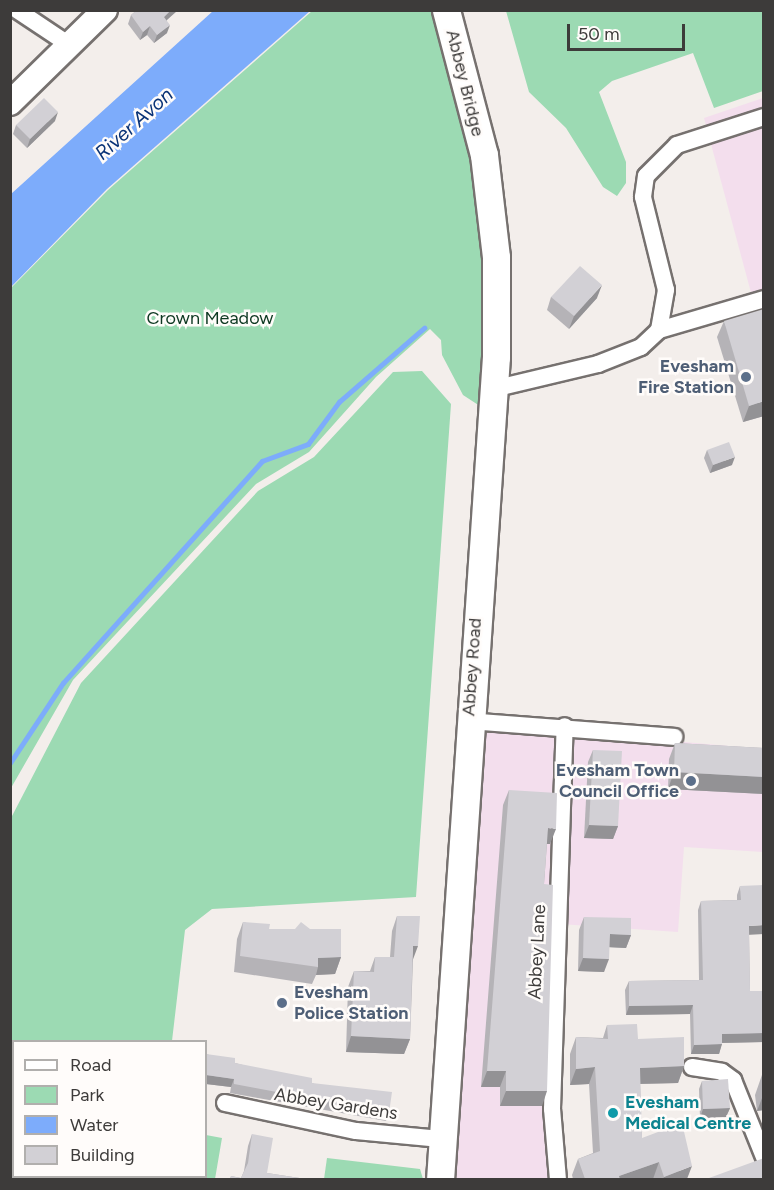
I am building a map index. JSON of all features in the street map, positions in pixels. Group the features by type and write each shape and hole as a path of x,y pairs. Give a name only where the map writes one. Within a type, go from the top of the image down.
{"main road":[{"path":"10,103 105,10"},
{"name":"Abbey Bridge","path":"446,10 484,155"},
{"name":"Abbey Road","path":"440,1179 468,721 493,389 496,257 484,155"}],"street":[{"path":"17,10 68,44"},
{"path":"659,330 666,290 643,197 646,176 677,145 764,117"},
{"path":"493,389 598,364 640,347 659,330 764,299"},
{"path":"468,721 565,726 674,737"},
{"name":"Abbey Lane","path":"558,1179 552,1109 565,726"},
{"path":"692,1067 737,1075 764,1157"},
{"name":"Abbey Gardens","path":"225,1103 344,1129 441,1139"}],"shaded area":[{"path":"763,98 763,297 753,300 704,118"},
{"path":"473,731 561,731 763,749 763,852 684,847 678,932 560,924 560,1179 447,1180"}],"green space":[{"name":"Crown Meadow","path":"312,11 444,11 481,156 489,412 463,395 442,355 441,340 430,329 376,377 309,452 256,484 73,680 11,788 11,288 108,190"},
{"path":"506,11 763,11 763,91 714,108 693,53 612,81 599,92 626,162 626,183 617,196 603,187 566,128 529,92"},
{"path":"422,371 451,404 416,897 212,909 185,930 172,1040 12,1040 11,1076 11,818 81,683 258,491 314,457 393,372"},
{"path":"11,1098 12,1178 207,1178 207,1135 222,1138 215,1179 11,1179"},
{"path":"327,1158 420,1169 423,1179 324,1179"}],"water":[{"name":"River Avon","path":"213,11 310,11 107,189 11,287 11,194"}],"building":[{"path":"137,10 171,10 164,17 170,25 157,35 150,26 143,32 131,15"},
{"path":"44,98 58,112 30,139 16,125"},
{"path":"580,266 602,285 574,316 551,297"},
{"name":"Evesham Fire Station","path":"764,309 764,401 749,406 724,321"},
{"path":"729,442 735,457 713,465 707,450"},
{"path":"675,743 764,748 764,777 674,772"},
{"path":"593,750 622,751 618,826 589,825"},
{"path":"509,790 557,793 556,829 548,828 544,884 553,885 547,1091 506,1091 506,1071 487,1071"},
{"path":"764,885 764,925 749,926 750,991 764,991 764,1033 722,1034 722,1044 694,1045 693,1005 629,1006 629,981 703,980 701,901 741,900 740,886"},
{"path":"397,916 420,916 418,946 413,946 410,1039 351,1036 354,971 374,972 375,957 394,957"},
{"path":"584,917 631,918 631,935 610,934 609,959 583,958"},
{"path":"243,922 270,924 269,929 295,929 301,922 310,929 341,929 341,957 318,958 318,967 240,956"},
{"name":"Evesham Medical Centre","path":"637,1024 638,1039 684,1037 684,1066 640,1068 642,1138 682,1123 692,1166 664,1177 659,1162 619,1176 620,1179 585,1179 578,1159 600,1151 595,1067 576,1069 576,1037 608,1039 607,1025"},
{"path":"207,1054 235,1058 235,1063 312,1078 312,1083 392,1092 389,1113 234,1084 234,1079 207,1075"},
{"path":"728,1079 730,1108 703,1109 702,1081"},
{"path":"252,1134 273,1138 267,1173 306,1179 230,1179 231,1176 241,1178 248,1163"},
{"path":"764,1158 764,1179 709,1178"}],"waterway":[{"path":"10,763 63,683 262,461 308,444 339,402 424,328"}],"place":[{"name":"Evesham Fire Station","path":"746,377"},
{"name":"Evesham Town Council Office","path":"691,781"},
{"name":"Evesham Police Station","path":"282,1003"},
{"name":"Evesham Medical Centre","path":"613,1113"}]}
